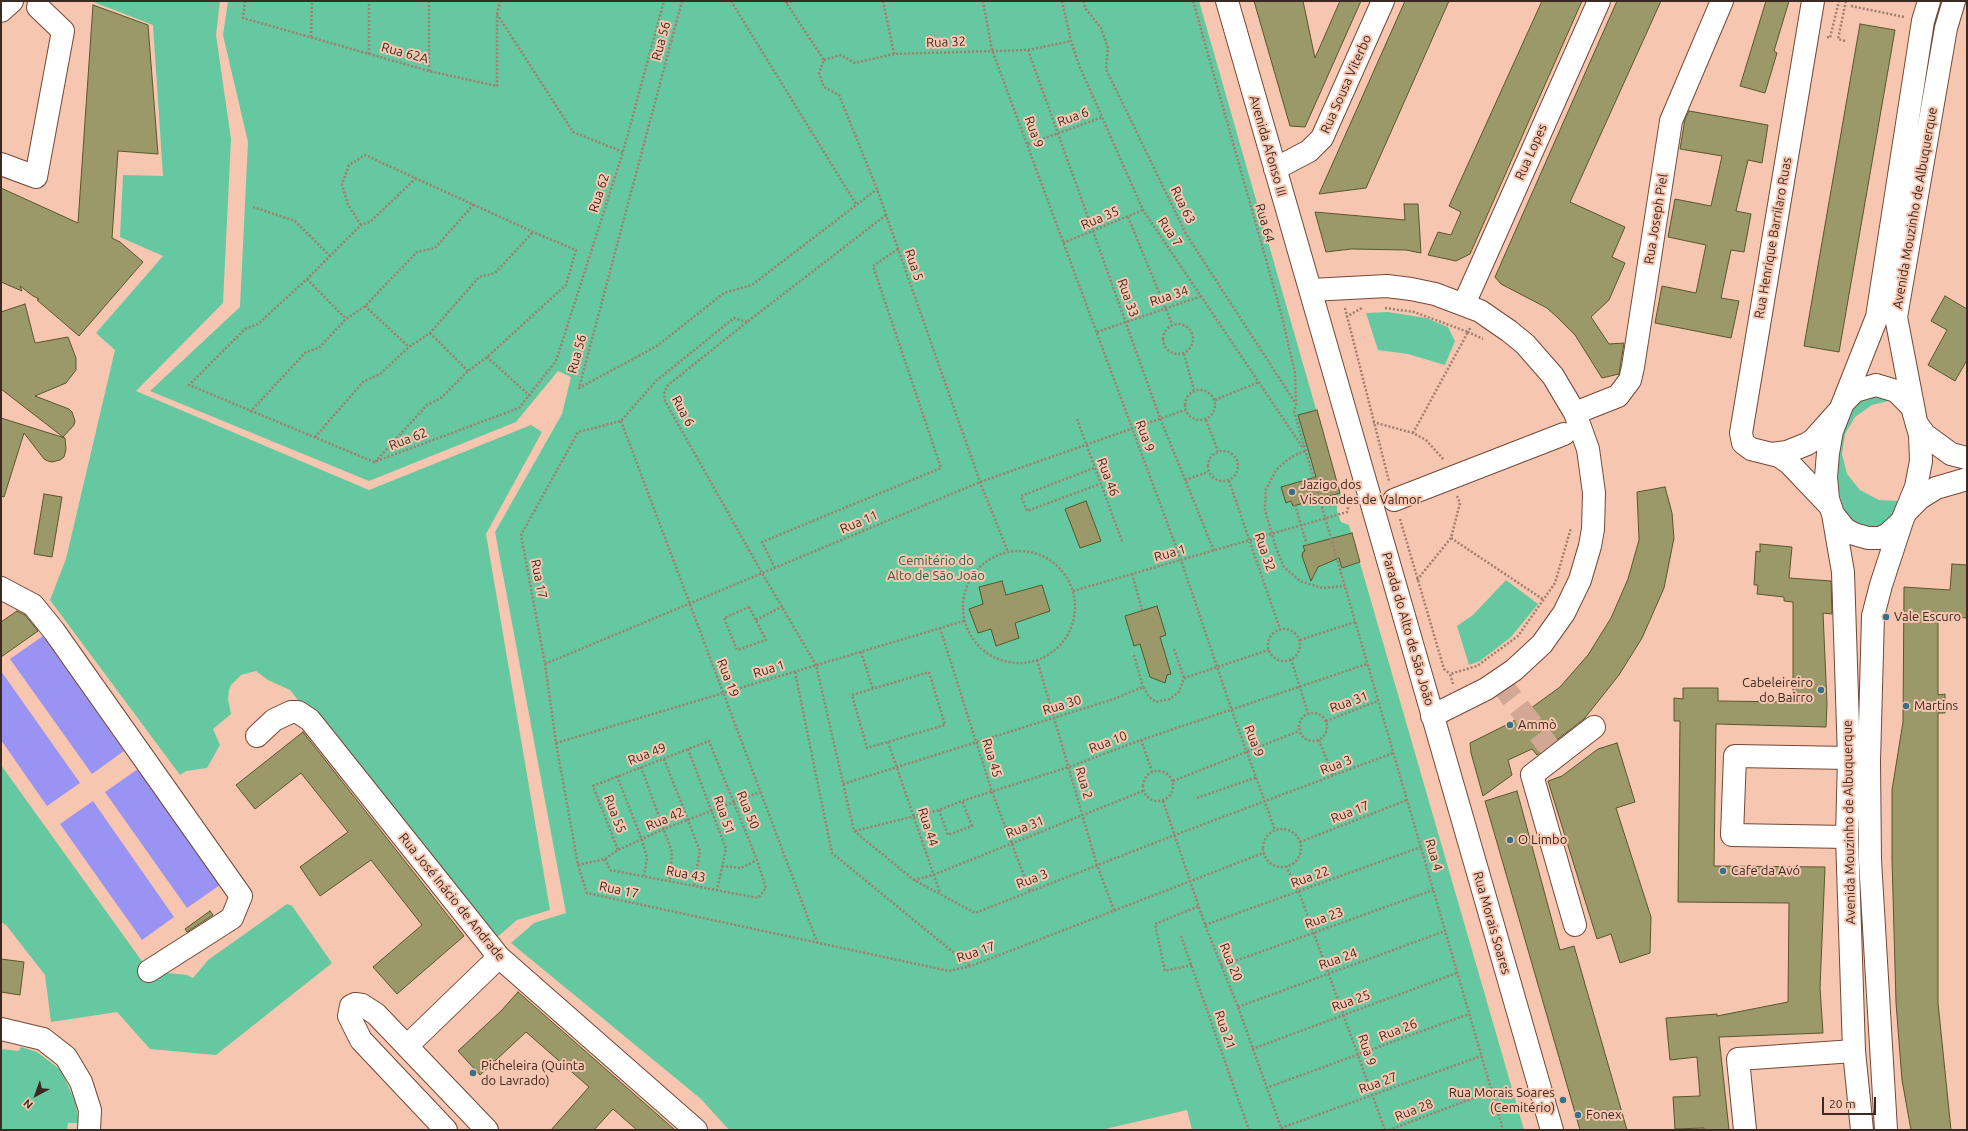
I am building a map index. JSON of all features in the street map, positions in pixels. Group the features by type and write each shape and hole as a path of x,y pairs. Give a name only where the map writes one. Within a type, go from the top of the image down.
{"street":[{"path":"1,11 12,1"},
{"name":"Avenida Afonso III","path":"1227,1 1310,290"},
{"name":"Rua Sousa Viterbo","path":"1275,169 1309,151 1322,138 1383,1"},
{"name":"Rua Lopes","path":"1464,304 1599,1"},
{"name":"Rua Joseph Piel","path":"1575,413 1618,396 1630,380 1671,121 1722,1"},
{"name":"Rua Henrique Barrilaro Ruas","path":"1813,1 1741,430 1741,438 1746,446 1755,451 1772,454 1790,463 1832,510"},
{"name":"Avenida Mouzinho de Albuquerque","path":"1916,420 1896,317 1946,28 1954,1"},
{"path":"1,164 36,177 63,31 38,7"},
{"name":"Avenida Mouzinho de Albuquerque","path":"1841,407 1877,317 1926,11"},
{"name":"Parada do Alto de São João","path":"1388,286 1435,294 1464,304 1493,319 1525,344 1553,376 1575,413 1588,449 1594,493 1591,540 1580,580 1564,613 1553,629 1529,657 1499,681 1432,716 1368,488 1310,290 1388,286"},
{"path":"1905,515 1919,476 1921,461 1916,420 1912,407 1902,395 1888,387 1869,386 1855,391 1841,407 1832,431 1826,465 1826,477 1832,510 1845,529 1854,534 1868,538 1880,538 1888,534 1905,515 1920,498 1936,488 1967,479"},
{"name":"Rua Henrique Barrilaro Ruas","path":"1772,454 1787,452 1807,444 1823,429 1841,407"},
{"path":"1916,420 1926,435 1951,454 1967,458"},
{"path":"1394,500 1564,434"},
{"name":"Avenida Mouzinho de Albuquerque","path":"1832,510 1843,572 1859,759 1869,838 1880,1047 1881,1129"},
{"name":"Avenida Mouzinho de Albuquerque","path":"1862,1130 1854,1051 1846,837 1859,759 1874,616 1881,585 1905,515"},
{"path":"1,586 33,605 54,631 241,896 232,918 150,971"},
{"name":"Rua José Inácio de Andrade","path":"257,736 274,720 291,712 298,712 310,720 499,957 696,1130"},
{"name":"Rua Morais Soares","path":"1432,716 1552,1130"},
{"path":"1575,925 1532,774 1594,727"},
{"path":"1859,759 1735,756 1732,836 1869,838"},
{"path":"407,1046 499,957"},
{"path":"446,1130 361,1040 349,1016 351,1006 355,1004 370,1009 487,1130"},
{"path":"1,1029 44,1039 66,1057 81,1082 90,1110 89,1130"},
{"path":"1745,1130 1738,1059 1854,1051 1880,1047"}],"path":[{"name":"Rua 62A","path":"245,1 243,18 429,71 497,86 497,14 499,1"},
{"path":"311,37 312,1"},
{"path":"369,1 369,54"},
{"path":"429,1 429,71"},
{"name":"Rua 62","path":"374,462 519,408 556,362 623,152 664,1"},
{"name":"Rua 56","path":"682,1 579,388 657,346 724,293 752,285 877,189"},
{"path":"731,1 856,204"},
{"path":"793,1 786,2 824,60"},
{"path":"883,1 894,54"},
{"name":"Rua 9","path":"983,1 992,50 1097,332 1131,429 1181,560 1275,830"},
{"name":"Rua 7","path":"1062,1 1071,41 1080,65 1143,210 1306,451"},
{"name":"Rua 63","path":"1084,1 1085,8 1101,28 1108,48 1106,69 1186,234 1296,404"},
{"name":"Rua 64","path":"1193,1 1281,313 1295,373 1296,404 1294,412 1325,519"},
{"path":"1830,38 1838,2 1846,3 1838,39 1846,41"},
{"path":"1851,6 1926,11"},
{"path":"497,14 573,132 623,152"},
{"name":"Rua 32","path":"824,60 841,55 855,63 894,54 1028,50 1071,41"},
{"name":"Rua 33","path":"1028,50 1160,418 1214,551"},
{"name":"Rua 5","path":"824,60 819,73 824,86 839,95 877,189 980,482 1008,552"},
{"name":"Rua 6","path":"1028,144 1103,117"},
{"path":"361,225 348,205 342,184 349,165 365,155 474,204 533,232 576,250 566,285 486,357 468,371 441,398 427,405 374,462 250,412 189,385 244,329 258,324 307,279 361,225 370,222 416,178"},
{"path":"250,412 306,352 319,348 346,319 365,306 417,252 435,248 474,204"},
{"path":"253,207 295,221 330,256"},
{"name":"Rua 35","path":"1063,243 1093,232 1143,210"},
{"name":"Rua 6","path":"816,665 665,401 664,394 667,386 747,322 886,215"},
{"path":"1128,217 1172,324"},
{"path":"315,437 363,382 380,374 409,347 430,333 479,277 494,273 533,232"},
{"path":"775,568 762,542 941,468 873,266 898,249"},
{"path":"307,279 346,319"},
{"name":"Rua 34","path":"1097,332 1202,296"},
{"path":"1346,316 1368,305"},
{"path":"365,306 409,347"},
{"path":"1379,307 1414,312 1468,332 1487,341"},
{"path":"621,421 656,381 734,318 747,322"},
{"path":"1172,324 1184,324 1193,334 1193,345 1184,354 1173,354 1163,344 1164,332 1172,324"},
{"path":"1413,433 1468,332"},
{"path":"430,333 468,371"},
{"path":"1184,354 1194,390"},
{"path":"486,357 530,396"},
{"path":"1215,400 1259,382"},
{"path":"1194,390 1205,390 1215,400 1215,411 1206,420 1195,420 1185,410 1185,398 1194,390"},
{"name":"Rua 11","path":"545,664 980,482 1185,410"},
{"name":"Rua 46","path":"1077,419 1085,445 1122,541"},
{"path":"1206,420 1218,451"},
{"name":"Rua 19","path":"621,421 817,942"},
{"name":"Rua 17","path":"621,421 578,432 521,535 545,664 556,744 578,865 587,893 949,971 971,966 1264,853"},
{"path":"1218,451 1230,452 1238,460 1238,473 1229,481 1217,481 1208,472 1209,460 1218,451"},
{"path":"1306,451 1294,455 1285,462 1270,480 1265,500 1265,510 1279,558 1284,567 1300,581 1322,588 1345,586"},
{"path":"1094,468 1021,496 1027,511 1100,484"},
{"path":"1185,480 1208,472"},
{"name":"Rua 32","path":"1229,481 1251,540 1280,629"},
{"name":"Rua 1","path":"1073,591 1347,512 1351,492 1368,488"},
{"path":"1295,505 1307,545"},
{"name":"Rua 4","path":"1325,519 1503,1130"},
{"path":"1459,703 1450,674 1477,666 1518,636 1555,583 1572,524"},
{"path":"1450,538 1544,600"},
{"path":"1029,551 1048,559 1064,573 1073,591 1075,613 1069,633 1056,650 1037,660 1014,663 992,656 974,642 964,621 963,598 971,577 987,561 1008,552 1029,551"},
{"path":"1132,574 1142,610"},
{"path":"756,620 783,606"},
{"path":"749,607 756,620 766,640 736,650 724,618 749,607"},
{"name":"Rua 1","path":"556,744 964,621"},
{"path":"1300,640 1355,622"},
{"name":"Rua 45","path":"940,628 992,792 1030,891"},
{"path":"1280,629 1290,629 1298,636 1300,640 1300,649 1291,659 1281,661 1269,650 1269,640 1271,635 1280,629"},
{"path":"1134,655 1143,687 1149,697 1156,702 1170,699 1179,692 1184,678 1174,649"},
{"path":"1184,678 1269,650"},
{"path":"861,652 873,689"},
{"path":"1291,659 1308,713"},
{"name":"Rua 2","path":"1037,660 1053,719 1069,767 1096,866 1114,910"},
{"name":"Rua 10","path":"854,831 939,810 962,801 1069,767 1141,740 1367,664"},
{"path":"816,665 854,831"},
{"path":"795,672 832,853 971,966"},
{"path":"929,672 945,725 867,748 852,695 873,689 929,672"},
{"name":"Rua 30","path":"843,784 976,741 1053,719 1114,699 1143,687"},
{"name":"Rua 31","path":"1326,721 1378,701"},
{"path":"1317,712 1326,721 1327,730 1323,737 1319,740 1314,741 1305,739 1299,731 1299,722 1301,718 1308,713 1317,712"},
{"path":"1173,781 1299,731"},
{"path":"1141,740 1152,771"},
{"path":"1319,740 1334,776"},
{"name":"Rua 49","path":"593,786 708,741"},
{"name":"Rua 50","path":"708,741 757,860 766,888"},
{"name":"Rua 44","path":"888,742 940,894"},
{"name":"Rua 51","path":"688,749 726,849 717,890"},
{"name":"Rua 3","path":"854,831 914,880 975,913 1175,835 1393,754"},
{"path":"664,758 700,851 694,886"},
{"path":"641,767 672,852 670,881"},
{"path":"1152,771 1163,771 1173,781 1172,793 1163,801 1152,801 1143,791 1143,780 1152,771"},
{"path":"617,776 642,840 647,858 644,876"},
{"path":"1197,798 1257,777"},
{"name":"Rua 55","path":"593,786 618,850"},
{"name":"Rua 31","path":"914,880 933,875 1143,791"},
{"name":"Rua 42","path":"578,865 605,859 618,850 664,829 760,792"},
{"name":"Rua 17","path":"1300,842 1407,800"},
{"path":"939,810 948,835 972,826 962,801"},
{"name":"Rua 20","path":"1163,801 1205,925 1238,1007 1281,1129"},
{"path":"1281,829 1293,832 1300,842 1300,848 1296,860 1286,866 1275,865 1266,858 1264,853 1264,842 1270,832 1275,830 1281,829"},
{"name":"Rua 22","path":"1205,925 1421,847"},
{"name":"Rua 43","path":"605,859 610,870 758,898 766,888"},
{"path":"722,866 741,868 757,860"},
{"name":"Rua 9","path":"1286,866 1299,892 1385,1130"},
{"name":"Rua 23","path":"1222,966 1433,890"},
{"path":"1192,965 1165,971 1155,924 1199,906"},
{"name":"Rua 24","path":"1238,1007 1445,931"},
{"name":"Rua 21","path":"1181,936 1249,1130"},
{"name":"Rua 25","path":"1252,1048 1457,973"},
{"name":"Rua 26","path":"1266,1088 1359,1056 1469,1014"},
{"name":"Rua 27","path":"1281,1129 1482,1056"},
{"name":"Rua 28","path":"1389,1130 1492,1091"}],"green space":[{"path":"91,1 220,1 216,35 231,139 223,303 136,391 369,490 531,425 542,432 486,534 550,910 517,920 494,940 417,851 290,690 268,680 256,671 241,675 231,685 229,690 228,699 231,714 213,729 220,745 207,768 186,771 180,775 50,600 66,559 115,350 96,333 163,256 120,237 123,175 163,176 153,25"},
{"name":"Cemitério do Alto de São João","path":"228,1 1199,1 1342,500 1337,505 1337,511 1341,522 1349,525 1524,1130 1192,1130 1187,1110 1101,1130 729,1130 701,1099 511,943 534,923 566,913 495,532 562,414 571,377 558,371 516,422 369,481 150,391 240,307 248,142 223,35"},
{"path":"1388,312 1426,318 1448,327 1455,341 1445,365 1408,354 1378,350 1366,313"},
{"path":"1878,395 1892,400 1872,405 1855,417 1845,434 1842,454 1847,474 1860,490 1879,500 1899,501 1888,522 1875,529 1853,524 1844,511 1836,481 1836,449 1852,409 1863,398"},
{"path":"1506,580 1538,604 1511,637 1480,661 1469,665 1457,626 1473,615"},
{"path":"1,765 149,971 187,975 193,978 208,960 287,904 292,906 332,963 216,1055 150,1049 117,1012 51,1022 45,975 6,925 1,922"},
{"path":"21,1047 37,1052 61,1070 75,1101 79,1123 68,1123 67,1130 1,1130 1,1049 19,1051"}],"shaded area":[{"path":"43,636 124,751 92,774 10,659"},
{"path":"1,671 80,783 47,806 1,740"},
{"path":"138,769 220,885 187,908 105,792"},
{"path":"93,801 174,917 142,940 60,824"}],"building":[{"path":"1254,1 1303,1 1315,58 1340,1 1361,1 1305,127 1290,126"},
{"path":"1405,1 1449,1 1366,188 1319,194"},
{"path":"1542,1 1582,1 1470,254 1456,261 1428,255 1438,232 1451,235 1461,212 1449,206"},
{"path":"1617,1 1661,1 1570,202 1625,227 1612,257 1625,263 1609,300 1591,317 1609,344 1624,343 1619,374 1602,378 1575,335 1558,318 1547,308 1501,284 1495,277"},
{"path":"1766,1 1789,1 1774,51 1777,53 1765,93 1740,86"},
{"path":"93,5 148,25 158,154 118,151 112,238 120,242 143,262 79,336 37,300 39,299 20,286 22,291 1,282 1,188 78,223"},
{"path":"1860,24 1895,30 1839,352 1804,346"},
{"path":"1689,111 1768,125 1762,163 1748,160 1736,211 1751,214 1744,252 1731,250 1721,298 1739,301 1731,338 1655,323 1662,286 1696,293 1706,245 1668,237 1675,199 1711,206 1722,156 1680,149 1685,119"},
{"path":"1404,204 1418,204 1421,253 1406,250 1351,249 1326,252 1315,212 1405,220"},
{"path":"1945,296 1967,309 1967,360 1955,381 1928,365 1947,330 1931,321"},
{"path":"25,304 35,343 68,337 76,358 76,370 66,383 35,396 69,409 72,412 75,421 74,425 63,437 1,389 1,312"},
{"path":"1317,410 1340,493 1293,506 1291,501 1286,503 1281,487 1316,477 1298,415"},
{"path":"1,418 65,438 66,449 64,457 60,460 52,462 48,461 44,459 24,433 4,497 1,496"},
{"path":"1665,487 1672,513 1674,538 1664,588 1642,638 1619,675 1584,719 1537,755 1532,749 1508,760 1512,775 1483,796 1471,753 1470,743 1512,722 1560,687 1588,655 1611,618 1628,579 1639,540 1637,492"},
{"path":"44,494 62,497 52,557 34,554"},
{"path":"1086,501 1101,541 1080,548 1065,509"},
{"path":"1352,533 1360,562 1342,568 1339,558 1318,567 1311,581 1302,556 1303,552 1305,551 1303,546"},
{"path":"1760,544 1792,547 1789,578 1831,581 1832,614 1823,613 1827,704 1826,727 1716,724 1714,866 1825,867 1820,988 1823,1033 1719,1037 1729,1130 1704,1130 1704,1128 1675,1129 1673,1097 1700,1096 1697,1057 1670,1060 1666,1018 1717,1014 1717,1016 1788,1002 1789,903 1678,902 1680,721 1674,721 1674,698 1683,699 1683,688 1718,688 1718,701 1793,702 1793,602 1784,601 1784,597 1757,594 1758,585 1754,585 1756,551 1760,552"},
{"path":"1952,564 1967,565 1967,618 1938,616 1938,695 1945,694 1945,713 1938,713 1938,1003 1951,1130 1911,1130 1902,1080 1896,1003 1892,859 1892,790 1903,722 1904,587 1950,590"},
{"path":"1002,581 1006,595 1042,585 1050,611 1015,623 1019,638 996,646 991,629 978,633 969,609 983,604 979,587"},
{"path":"1157,606 1166,635 1160,637 1171,674 1167,675 1165,683 1150,677 1140,644 1134,646 1125,616"},
{"path":"17,611 25,615 38,631 1,657 1,622"},
{"path":"303,732 464,936 397,994 373,967 422,925 371,860 320,896 300,867 348,832 301,773 255,809 236,785"},
{"path":"1617,743 1635,802 1616,808 1651,917 1650,953 1620,963 1611,934 1597,939 1548,781 1562,776 1598,749"},
{"path":"1517,791 1560,950 1574,946 1627,1130 1580,1130 1485,801"},
{"path":"210,911 213,915 187,932 185,929"},
{"path":"1,959 24,962 20,995 1,992"},
{"path":"518,992 675,1130 637,1130 613,1109 594,1130 551,1130 589,1087 526,1032 480,1075 458,1051 502,1010"}],"tunnel":[{"path":"1499,681 1556,756"}],"place":[{"name":"Jazigo dos Viscondes de Valmor","path":"1292,492"},
{"name":"Vale Escuro","path":"1886,617"},
{"name":"Cabeleireiro do Bairro","path":"1821,690"},
{"name":"Martins","path":"1906,706"},
{"name":"Ammò","path":"1510,725"},
{"name":"O Limbo","path":"1510,840"},
{"name":"Cafe da Avó","path":"1723,871"},
{"name":"Picheleira (Quinta do Lavrado)","path":"473,1073"},
{"name":"Rua Morais Soares (Cemitério)","path":"1563,1100"},
{"name":"Fonex","path":"1578,1115"}]}
